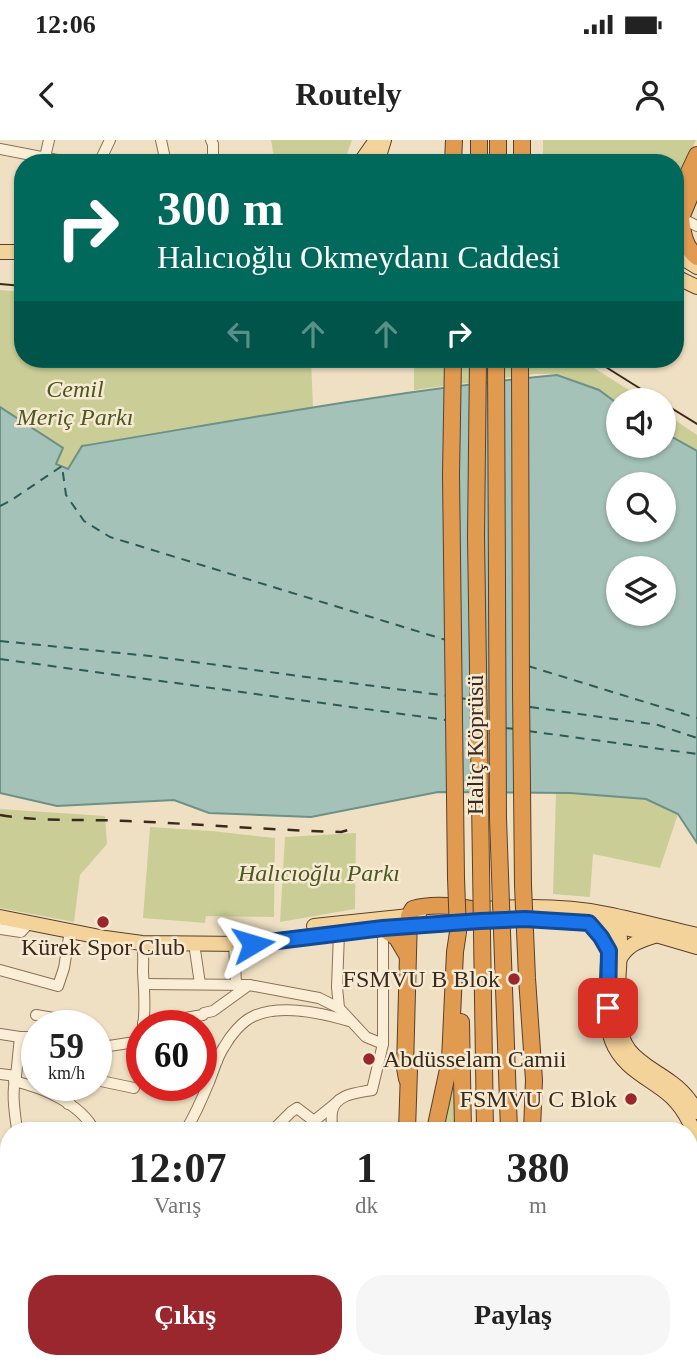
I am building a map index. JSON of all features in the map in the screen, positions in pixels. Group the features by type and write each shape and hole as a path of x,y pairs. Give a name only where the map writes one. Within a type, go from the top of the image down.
{"highway":[{"path":"684,189 697,155"},
{"path":"684,198 697,179"},
{"path":"684,239 688,248 697,257"},
{"path":"453,368 452,517 463,1122"},
{"name":"Haliç Köprüsü","path":"478,368 477,537 485,1122"},
{"name":"Haliç Köprüsü","path":"496,368 498,818 509,1122"},
{"path":"520,368 523,885 527,978 539,1122"},
{"path":"407,1079 408,958 413,909 449,906 477,910"},
{"path":"407,1122 411,923"},
{"path":"383,928 397,938 408,958"},
{"path":"437,1122 450,1060 458,932"},
{"path":"532,1122 534,1080"}],"main road":[{"path":"368,154 380,141"},
{"path":"477,910 562,908 697,947"},
{"path":"690,1122 667,1093 622,1059 611,1039 608,1018 615,923 627,909 697,927"},
{"path":"0,917 142,943 253,944 411,923"},
{"path":"234,943 314,926 525,919 615,923 697,936"},
{"path":"589,923 614,956 618,1019 625,1042 642,1062 680,1089 697,1112"},
{"path":"614,956 632,944 656,935"}],"street":[{"path":"0,162 1,150 26,154"},
{"path":"0,929 21,932 29,923"},
{"path":"281,1122 297,1108 314,1121 348,1095 372,1090 383,1044 383,928"},
{"path":"0,970 58,986 70,931"},
{"path":"339,933 339,1009"},
{"path":"142,943 144,1010"},
{"path":"194,943 200,984"},
{"path":"234,943 236,984"},
{"path":"144,984 249,985 318,999 339,1009 366,1037 383,1044"},
{"path":"214,1010 249,985"},
{"path":"217,1060 233,1034 253,1016 296,1010 352,1021"},
{"path":"0,1034 20,1037 15,1078 16,1122"},
{"path":"0,1074 36,1087 68,1104 84,1115 89,1122"},
{"path":"191,1122 201,1101"},
{"path":"332,1122 332,1111 336,1103"}],"green space":[{"path":"271,140 352,140 347,154 273,154"},
{"path":"543,140 696,140 684,166 684,154 543,154"},
{"name":"Cemil Meriç Parkı","path":"0,290 14,291 14,368 311,368 313,407 83,446 68,469 56,465 63,447 0,407"},
{"path":"414,368 594,368 626,388 606,388 606,395 558,374 535,374 414,390"},
{"path":"676,421 697,435 697,451 676,439"},
{"path":"556,793 646,799 678,814 660,868 593,854 590,897 553,894"},
{"path":"0,809 105,816 107,844 80,875 74,922 0,908"},
{"path":"150,827 275,838 274,917 206,916 205,923 143,918"},
{"name":"Halıcıoğlu Parkı","path":"356,833 355,909 280,922 285,837"},
{"path":"456,1087 457,1122 443,1122 449,1088"}],"water":[{"path":"557,375 599,390 606,395 606,458 676,458 676,439 697,451 697,843 678,814 646,799 570,793 438,792 311,817 209,813 174,800 57,806 0,793 0,407 63,448 56,464 68,469 82,446 438,389"}],"ferry route":[{"path":"0,506 62,466 66,495 84,521 110,537 446,640"},
{"path":"0,641 150,656 448,696"},
{"path":"0,659 446,720"},
{"path":"528,666 697,718"},
{"path":"460,698 472,700"},
{"path":"530,707 658,725 697,738"},
{"path":"504,728 516,729"},
{"path":"528,731 697,754"}],"tram line":[{"path":"0,284 14,285"},
{"path":"607,368 639,388"},
{"path":"676,411 697,424"}],"railway":[{"path":"0,815 314,831 348,830"}],"place":[{"name":"Kürek Spor Club","path":"103,922"},
{"name":"FSMVU B Blok","path":"514,979"},
{"name":"Abdüsselam Camii","path":"369,1059"},
{"name":"FSMVU C Blok","path":"631,1099"}],"route":[{"path":"253,944 383,928 480,921 525,919 589,923 609,951 608,1008"}]}
